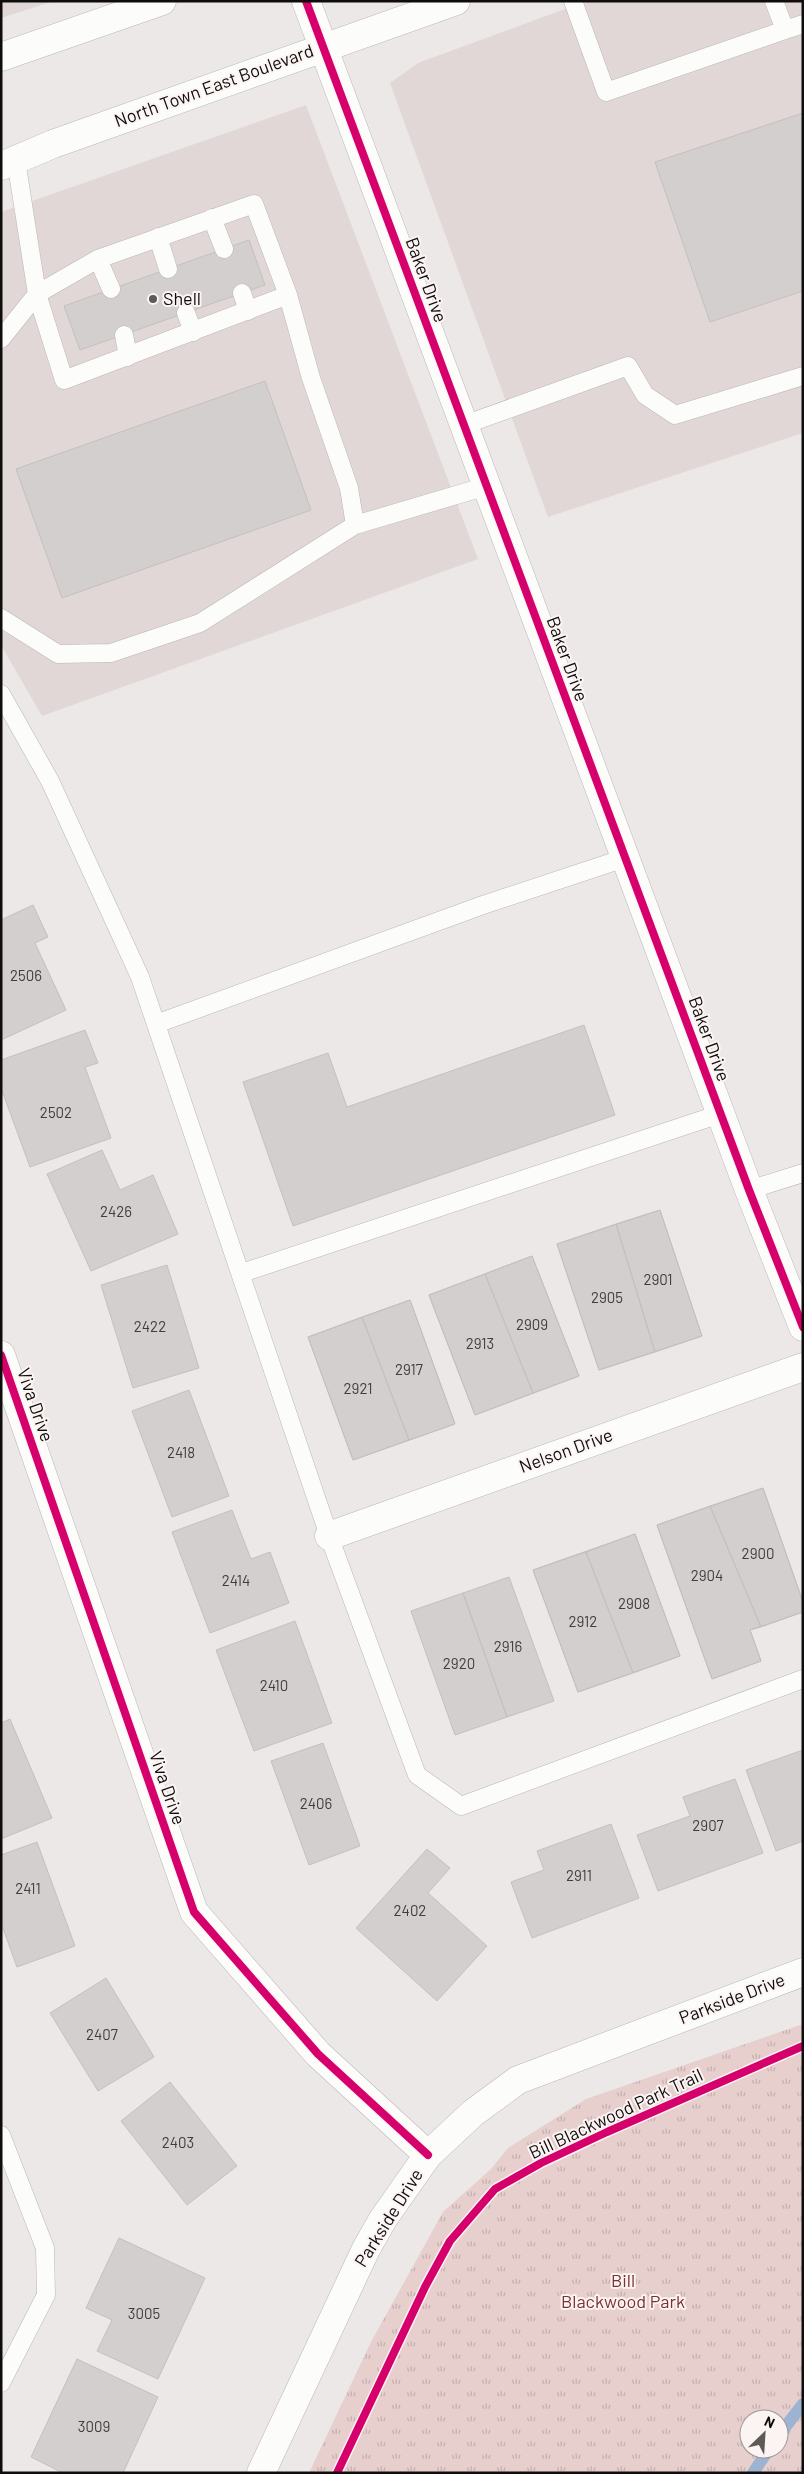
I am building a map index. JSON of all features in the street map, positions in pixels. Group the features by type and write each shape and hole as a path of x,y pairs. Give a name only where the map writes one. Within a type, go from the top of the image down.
{"street":[{"path":"1,58 162,1"},
{"name":"Baker Drive","path":"306,1 720,1114 802,1324"},
{"name":"North Town East Boulevard","path":"8,163 53,144 456,1"},
{"name":"Viva Drive","path":"1,1355 194,1912 318,2054 428,2155"},
{"name":"Nelson Drive","path":"329,1536 803,1366"},
{"name":"Parkside Drive","path":"261,2473 366,2249 383,2220 428,2155 473,2114 518,2080 803,1972"}],"lane":[{"path":"573,1 606,92 803,24"},
{"path":"774,1 785,30"},
{"path":"8,163 37,294 64,380 288,295"},
{"path":"1,339 37,294 98,259 254,204 288,295 311,378 349,488 354,524"},
{"path":"212,218 224,249"},
{"path":"158,237 168,269"},
{"path":"98,259 110,289"},
{"path":"242,293 248,311"},
{"path":"186,313 193,332"},
{"path":"124,335 128,357"},
{"path":"464,425 628,366 645,395 675,416 803,376"},
{"path":"1,618 58,654 111,653 200,624 354,524 487,486"},
{"path":"1,694 50,781 140,977 242,1273 329,1536 418,1775 461,1806 803,1679"},
{"path":"156,1024 483,905 625,858"},
{"path":"242,1273 720,1114"},
{"path":"749,1190 803,1173"},
{"path":"1,2135 45,2248 46,2295 1,2383"}],"shaded area":[{"path":"1,1 54,1 1,18"},
{"path":"587,1 803,1 803,433 548,517 390,83 418,63"},
{"path":"306,105 478,559 42,716 1,645 1,212"}],"green space":[{"name":"Bill Blackwood Park","path":"803,2024 803,2473 309,2473 371,2342 443,2212 491,2169 508,2148 586,2099"}],"building":[{"path":"803,113 803,291 710,322 655,162"},
{"name":"Shell","path":"249,240 265,285 80,350 64,306"},
{"path":"265,381 311,510 62,598 16,469"},
{"path":"33,905 48,937 35,943 66,1010 1,1040 1,920"},
{"path":"584,1025 615,1115 293,1226 243,1082 328,1053 347,1107"},
{"path":"85,1030 98,1063 85,1067 111,1138 30,1167 1,1088 1,1060"},
{"path":"102,1150 120,1190 153,1175 178,1234 91,1271 47,1174"},
{"path":"660,1210 702,1336 599,1370 557,1244"},
{"path":"660,1210 702,1336 655,1352 616,1224"},
{"path":"616,1224 655,1352 599,1370 557,1244"},
{"path":"532,1256 579,1376 475,1415 429,1295"},
{"path":"532,1256 579,1376 533,1393 485,1274"},
{"path":"167,1265 199,1368 133,1388 101,1285"},
{"path":"485,1274 533,1393 475,1415 429,1295"},
{"path":"410,1300 455,1424 353,1460 308,1337"},
{"path":"410,1300 455,1424 409,1440 362,1317"},
{"path":"362,1317 409,1440 353,1460 308,1337"},
{"path":"189,1390 229,1496 172,1517 132,1411"},
{"path":"763,1488 803,1602 803,1612 750,1630 761,1661 712,1679 657,1525"},
{"path":"763,1488 803,1602 803,1612 761,1627 710,1506"},
{"path":"710,1506 761,1627 750,1630 761,1661 712,1679 657,1525"},
{"path":"232,1510 251,1559 270,1552 289,1603 210,1633 172,1532"},
{"path":"635,1534 680,1656 578,1692 533,1570"},
{"path":"635,1534 680,1656 633,1673 586,1552"},
{"path":"586,1552 633,1673 578,1692 533,1570"},
{"path":"509,1577 554,1701 507,1717 463,1593"},
{"path":"463,1593 507,1717 455,1735 411,1611"},
{"path":"295,1621 332,1723 254,1751 216,1650"},
{"path":"10,1719 52,1818 1,1839 1,1723"},
{"path":"323,1743 360,1846 309,1865 271,1761"},
{"path":"803,1750 803,1841 776,1851 746,1770"},
{"path":"735,1779 763,1853 658,1891 637,1835 690,1816 683,1797"},
{"path":"611,1824 639,1898 532,1938 511,1882 544,1870 537,1851"},
{"path":"37,1842 75,1946 17,1967 1,1923 1,1855"},
{"path":"427,1849 450,1868 428,1893 487,1946 437,2001 356,1928"},
{"path":"106,1978 154,2057 98,2091 50,2013"},
{"path":"170,2082 237,2166 187,2205 121,2121"},
{"path":"119,2238 205,2278 158,2379 97,2351 112,2320 86,2308"},
{"path":"77,2359 158,2397 123,2473 63,2473 31,2457"}],"waterway":[{"path":"789,2422 803,2404"},
{"path":"753,2473 762,2459"}],"cycle path":[{"path":"306,1 749,1190 803,1327"},
{"path":"1,1355 194,1912 318,2054 428,2155"},
{"name":"Bill Blackwood Park Trail","path":"337,2473 425,2287 450,2241 495,2189 541,2163 607,2132 803,2046"}],"place":[{"name":"Shell","path":"153,299"}]}
